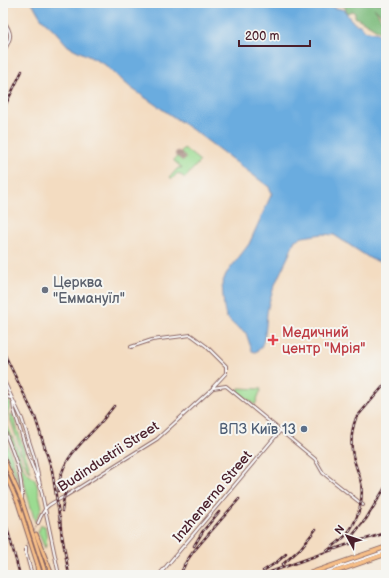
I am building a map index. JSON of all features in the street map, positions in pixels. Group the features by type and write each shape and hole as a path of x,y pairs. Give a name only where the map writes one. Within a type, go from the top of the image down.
{"highway":[{"path":"305,575 386,547"},
{"path":"326,575 386,554"}],"main road":[{"path":"3,456 32,528 46,575"},
{"path":"3,469 18,503 40,575"},
{"path":"32,528 52,575"}],"street":[{"path":"3,20 8,27 11,38 3,52"},
{"name":"Budindustrii Street","path":"45,508 50,503 70,493 157,439 213,388 226,373 226,366 206,346 191,335 152,340 131,347"},
{"path":"3,379 12,398 13,407 27,452 36,478 41,486"},
{"path":"213,388 226,386 315,459 324,473 362,505"},
{"path":"3,396 12,398"},
{"path":"13,402 22,419 32,450 59,575"},
{"path":"3,427 20,477 22,501"},
{"name":"Inzhenerna Street","path":"159,575 280,431"},
{"path":"38,523 45,508"},
{"path":"26,547 32,575"},
{"path":"316,575 386,551"}],"green space":[{"path":"342,3 384,3 386,6 386,20 374,8 386,26 386,36 355,17 355,13 352,11 347,13"},
{"path":"184,148 200,161 185,178 178,173 172,179 170,177 178,168 182,168 174,160"},
{"path":"239,388 261,389 255,405 238,392"},
{"path":"5,397 11,405 5,420 18,450 24,470 35,480 37,485 42,507 35,522 19,464 3,421 3,398"},
{"path":"11,414 13,415 31,472 27,469 10,418"},
{"path":"3,433 13,460 21,487 3,449"},
{"path":"41,525 45,526 47,540 45,548 38,532"}],"water":[{"path":"30,3 327,3 332,7 345,10 355,24 360,25 364,30 378,33 381,39 386,43 386,264 371,259 334,235 322,234 295,240 270,298 263,341 259,350 255,352 252,351 246,333 234,325 226,317 222,284 226,274 249,244 272,193 269,187 197,133 131,88 104,64 68,46 41,18 34,6"}],"taxiway":[{"path":"178,154 183,158"}],"tunnel":[{"path":"26,547 38,523"}],"railway":[{"path":"3,110 22,71"},
{"path":"3,351 35,417 52,470 60,521"},
{"path":"327,551 351,529 360,508 362,493 360,476 353,454 353,430 356,418 386,383"},
{"path":"58,491 63,469 68,460 80,444 114,406"},
{"path":"352,536 366,519 386,486"},
{"path":"62,511 67,488"},
{"path":"184,565 193,552 239,499"},
{"path":"194,546 203,531 219,512"},
{"path":"3,513 20,575"},
{"path":"60,517 62,540"},
{"path":"282,565 300,549 316,529"},
{"path":"262,575 346,545 386,533"},
{"path":"62,535 69,575"},
{"path":"3,553 5,575"},
{"path":"263,571 286,554"},
{"path":"180,575 187,560"}],"place":[{"name":"Церква \"Еммануїл\"","path":"45,290"},
{"name":"Медичний центр \"Мрія\"","path":"273,340"},
{"name":"ВПЗ Київ 13","path":"304,429"}]}
